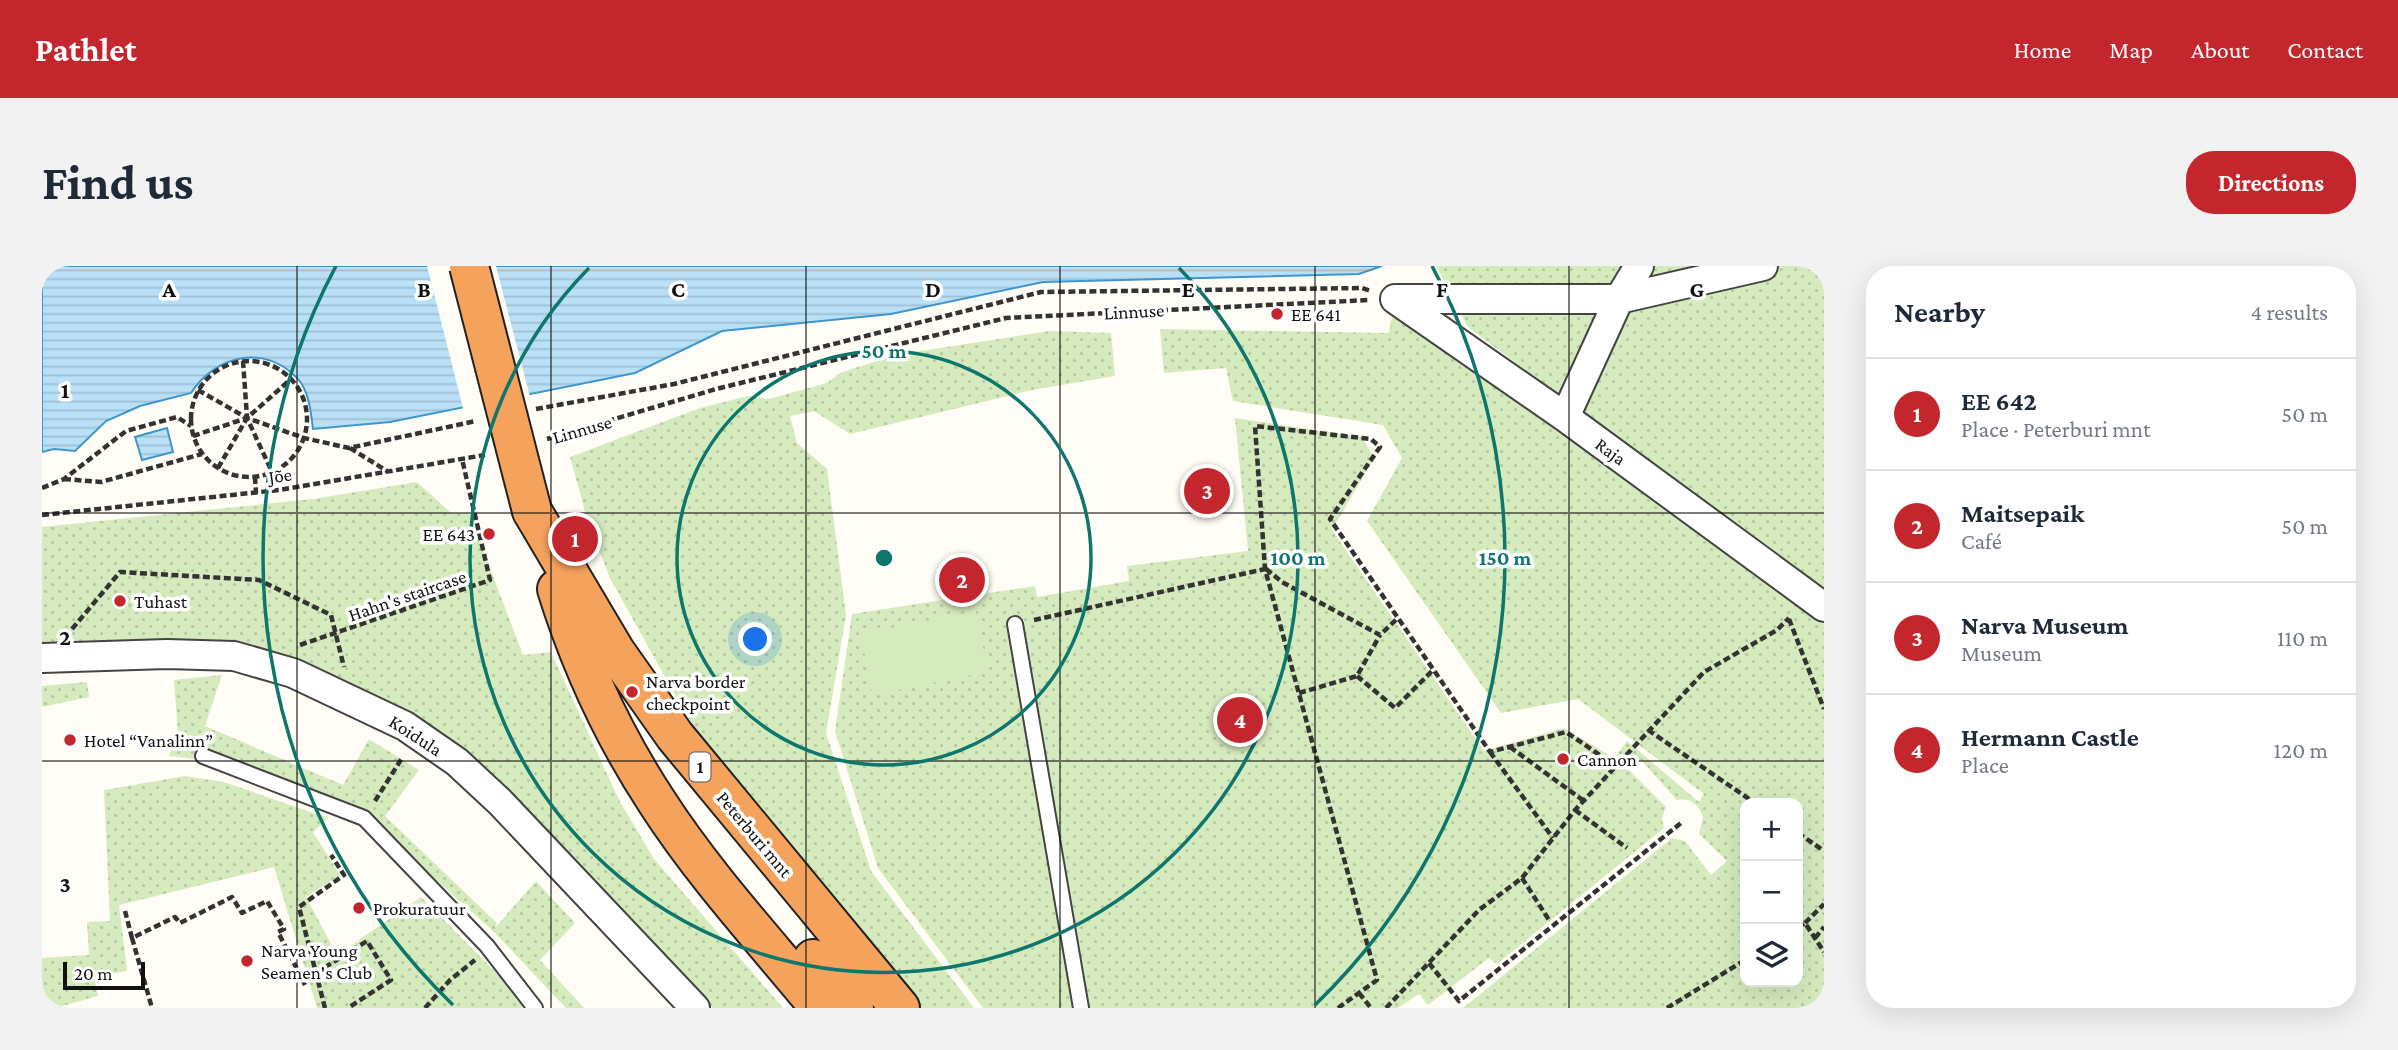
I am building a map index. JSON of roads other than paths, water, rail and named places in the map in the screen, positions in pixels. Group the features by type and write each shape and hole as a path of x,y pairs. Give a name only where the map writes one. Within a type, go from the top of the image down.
{"highway":[{"path":"470,266 532,511"},
{"name":"Peterburi mnt","path":"532,511 564,612 625,745 656,802 691,850 820,1008"},
{"name":"Peterburi mnt","path":"532,511 615,651 675,736 900,1008"},
{"name":"Peterburi mnt","path":"625,745 690,809 854,1008"}],"street":[{"path":"1565,416 1619,299 1639,266"},
{"path":"1619,299 1763,266"},
{"name":"Raja","path":"1619,299 1395,299 1565,416 1824,607"},
{"name":"Koidula","path":"42,658 167,654 234,656 293,673 405,726 466,770 695,1008"}],"lane":[{"path":"1015,624 1081,1008"},
{"path":"203,756 364,818 487,946 535,1008"}],"water":[{"path":"42,266 1382,266 1359,274 1043,282 891,314 722,331 635,373 390,422 313,429 307,395 297,378 270,360 241,358 213,370 191,393 140,406 106,421 75,451 54,449 42,452"},
{"path":"167,428 173,452 142,460 135,437"}],"place":[{"name":"EE 641","path":"1277,314"},
{"name":"Narva Museum","path":"1207,491"},
{"name":"EE 643","path":"489,534"},
{"name":"EE 642","path":"575,539"},
{"name":"Maitsepaik","path":"962,580"},
{"name":"Tuhast","path":"120,601"},
{"name":"Narva border checkpoint","path":"632,692"},
{"name":"Hermann Castle","path":"1240,720"},
{"name":"Hotel “Vanalinn”","path":"70,740"},
{"name":"Cannon","path":"1563,759"},
{"name":"Prokuratuur","path":"359,908"},
{"name":"Narva Young Seamen's Club","path":"247,961"}]}
